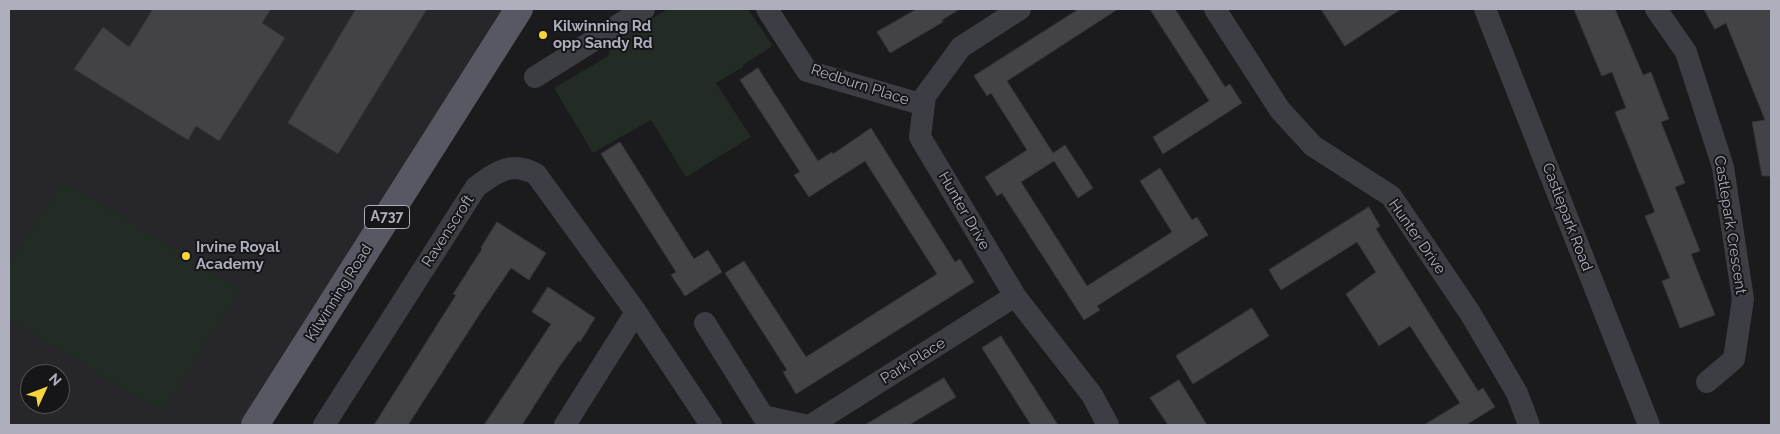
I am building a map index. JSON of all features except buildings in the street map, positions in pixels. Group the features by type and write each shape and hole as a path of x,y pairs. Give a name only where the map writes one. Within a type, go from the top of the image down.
{"main road":[{"name":"Kilwinning Road","path":"255,425 519,9"}],"street":[{"path":"536,77 644,9"},
{"name":"Redburn Place","path":"767,9 807,71 924,105"},
{"name":"Hunter Drive","path":"1020,9 961,46 925,96 920,137 1015,296 1092,396 1108,425"},
{"name":"Hunter Drive","path":"1215,9 1280,110 1312,146 1391,196 1470,313 1517,393 1529,425"},
{"name":"Castlepark Road","path":"1484,9 1649,425"},
{"name":"Castlepark Crescent","path":"1656,9 1686,52 1723,167 1742,299 1734,359 1707,382"},
{"name":"Ravenscroft","path":"324,425 476,187 492,175 508,168 523,167 536,174 636,312 710,425"},
{"name":"Park Place","path":"811,425 1015,296"},
{"path":"565,425 636,312"},
{"path":"705,323 763,416 804,425"}],"shaded area":[{"name":"Irvine Royal Academy","path":"9,9 519,9 257,425 9,425"},
{"path":"668,9 748,9 773,46 716,83 751,137 686,177 651,120 593,153 554,88 608,56 611,43"},
{"path":"62,179 242,290 162,413 9,319 9,264"}],"place":[{"name":"Kilwinning Rd opp Sandy Rd","path":"543,35"},
{"name":"Irvine Royal Academy","path":"186,256"}]}
